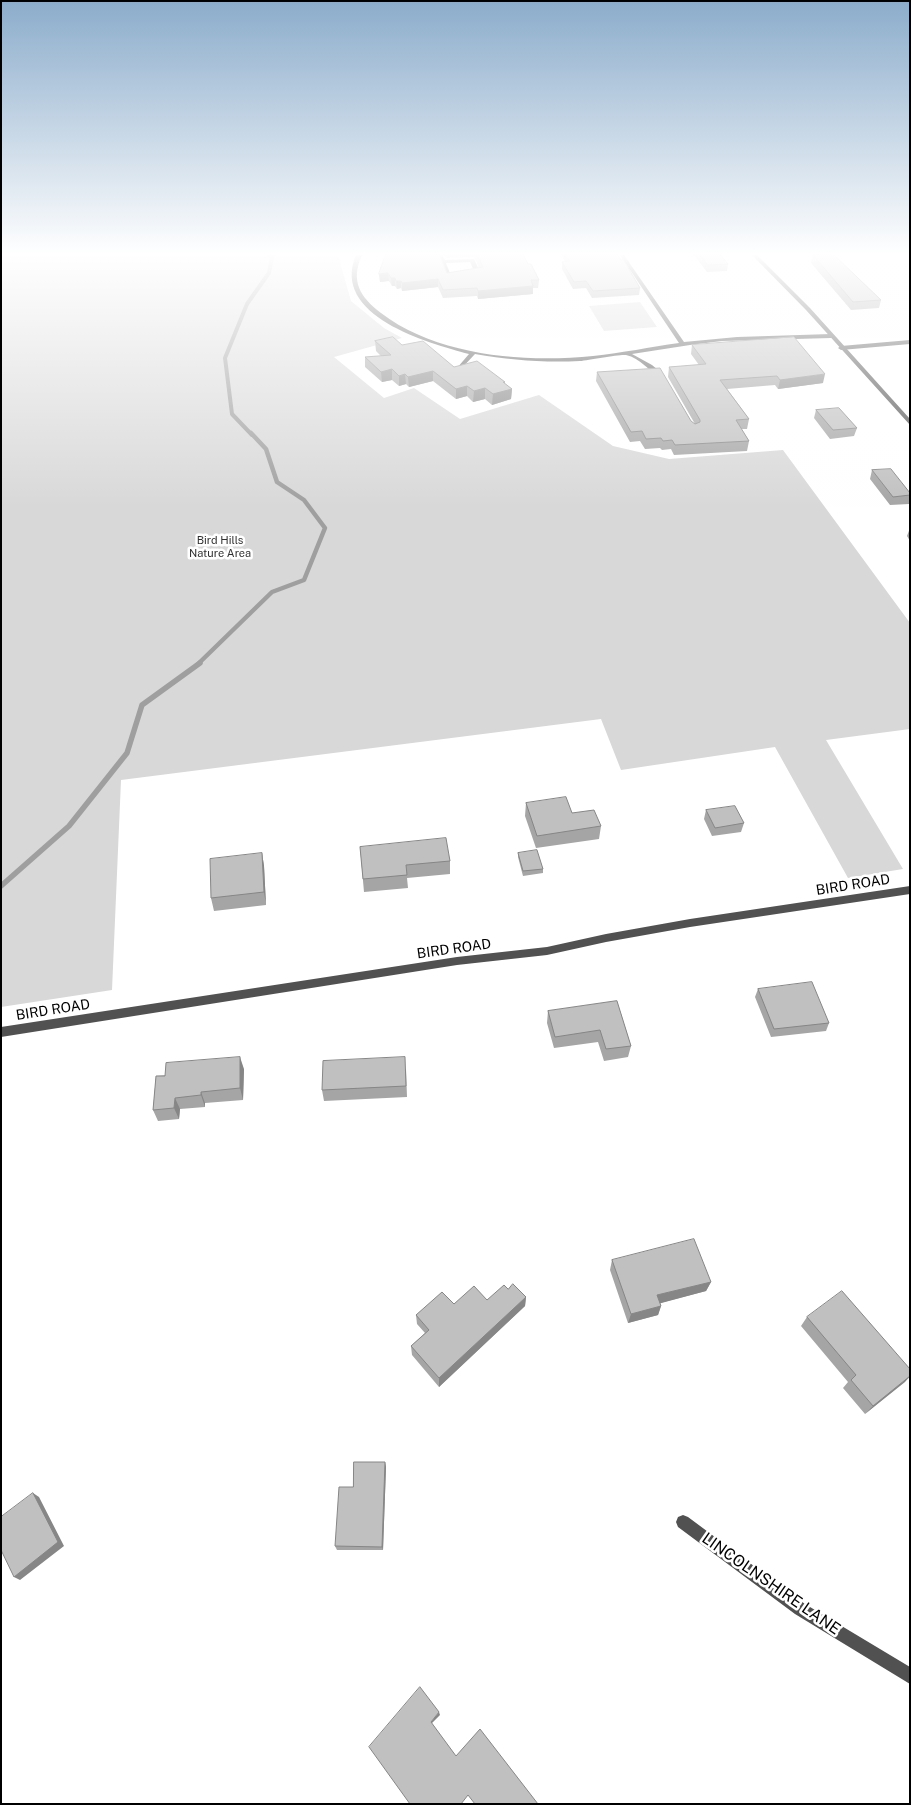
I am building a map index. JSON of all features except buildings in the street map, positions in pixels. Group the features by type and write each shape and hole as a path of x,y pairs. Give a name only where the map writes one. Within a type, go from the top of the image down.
{"street":[{"path":"423,339 473,353 549,360 628,354 683,344 751,339"},
{"path":"680,339 683,344"},
{"path":"834,339 910,423"},
{"path":"841,348 910,342"},
{"path":"460,368 473,353"},
{"path":"628,354 661,373 664,380"},
{"name":"BIRD ROAD","path":"1,1032 457,961 547,951 690,923 910,890"},
{"name":"LINCOLNSHIRE LANE","path":"683,1522 800,1609 910,1676"}],"green space":[{"name":"Bird Hills Nature Area","path":"1,339 398,339 334,357 384,398 414,388 460,419 539,395 613,446 669,459 783,450 910,623 910,729 826,740 903,869 848,878 775,747 621,770 601,719 121,780 112,990 1,1007"}],"waterway":[{"path":"233,339 225,358 232,414 252,435"},
{"path":"198,664 272,592 304,580 325,528 304,500 277,482 266,449 251,433"},
{"path":"1,886 69,826 127,753 142,705 200,663"}]}
